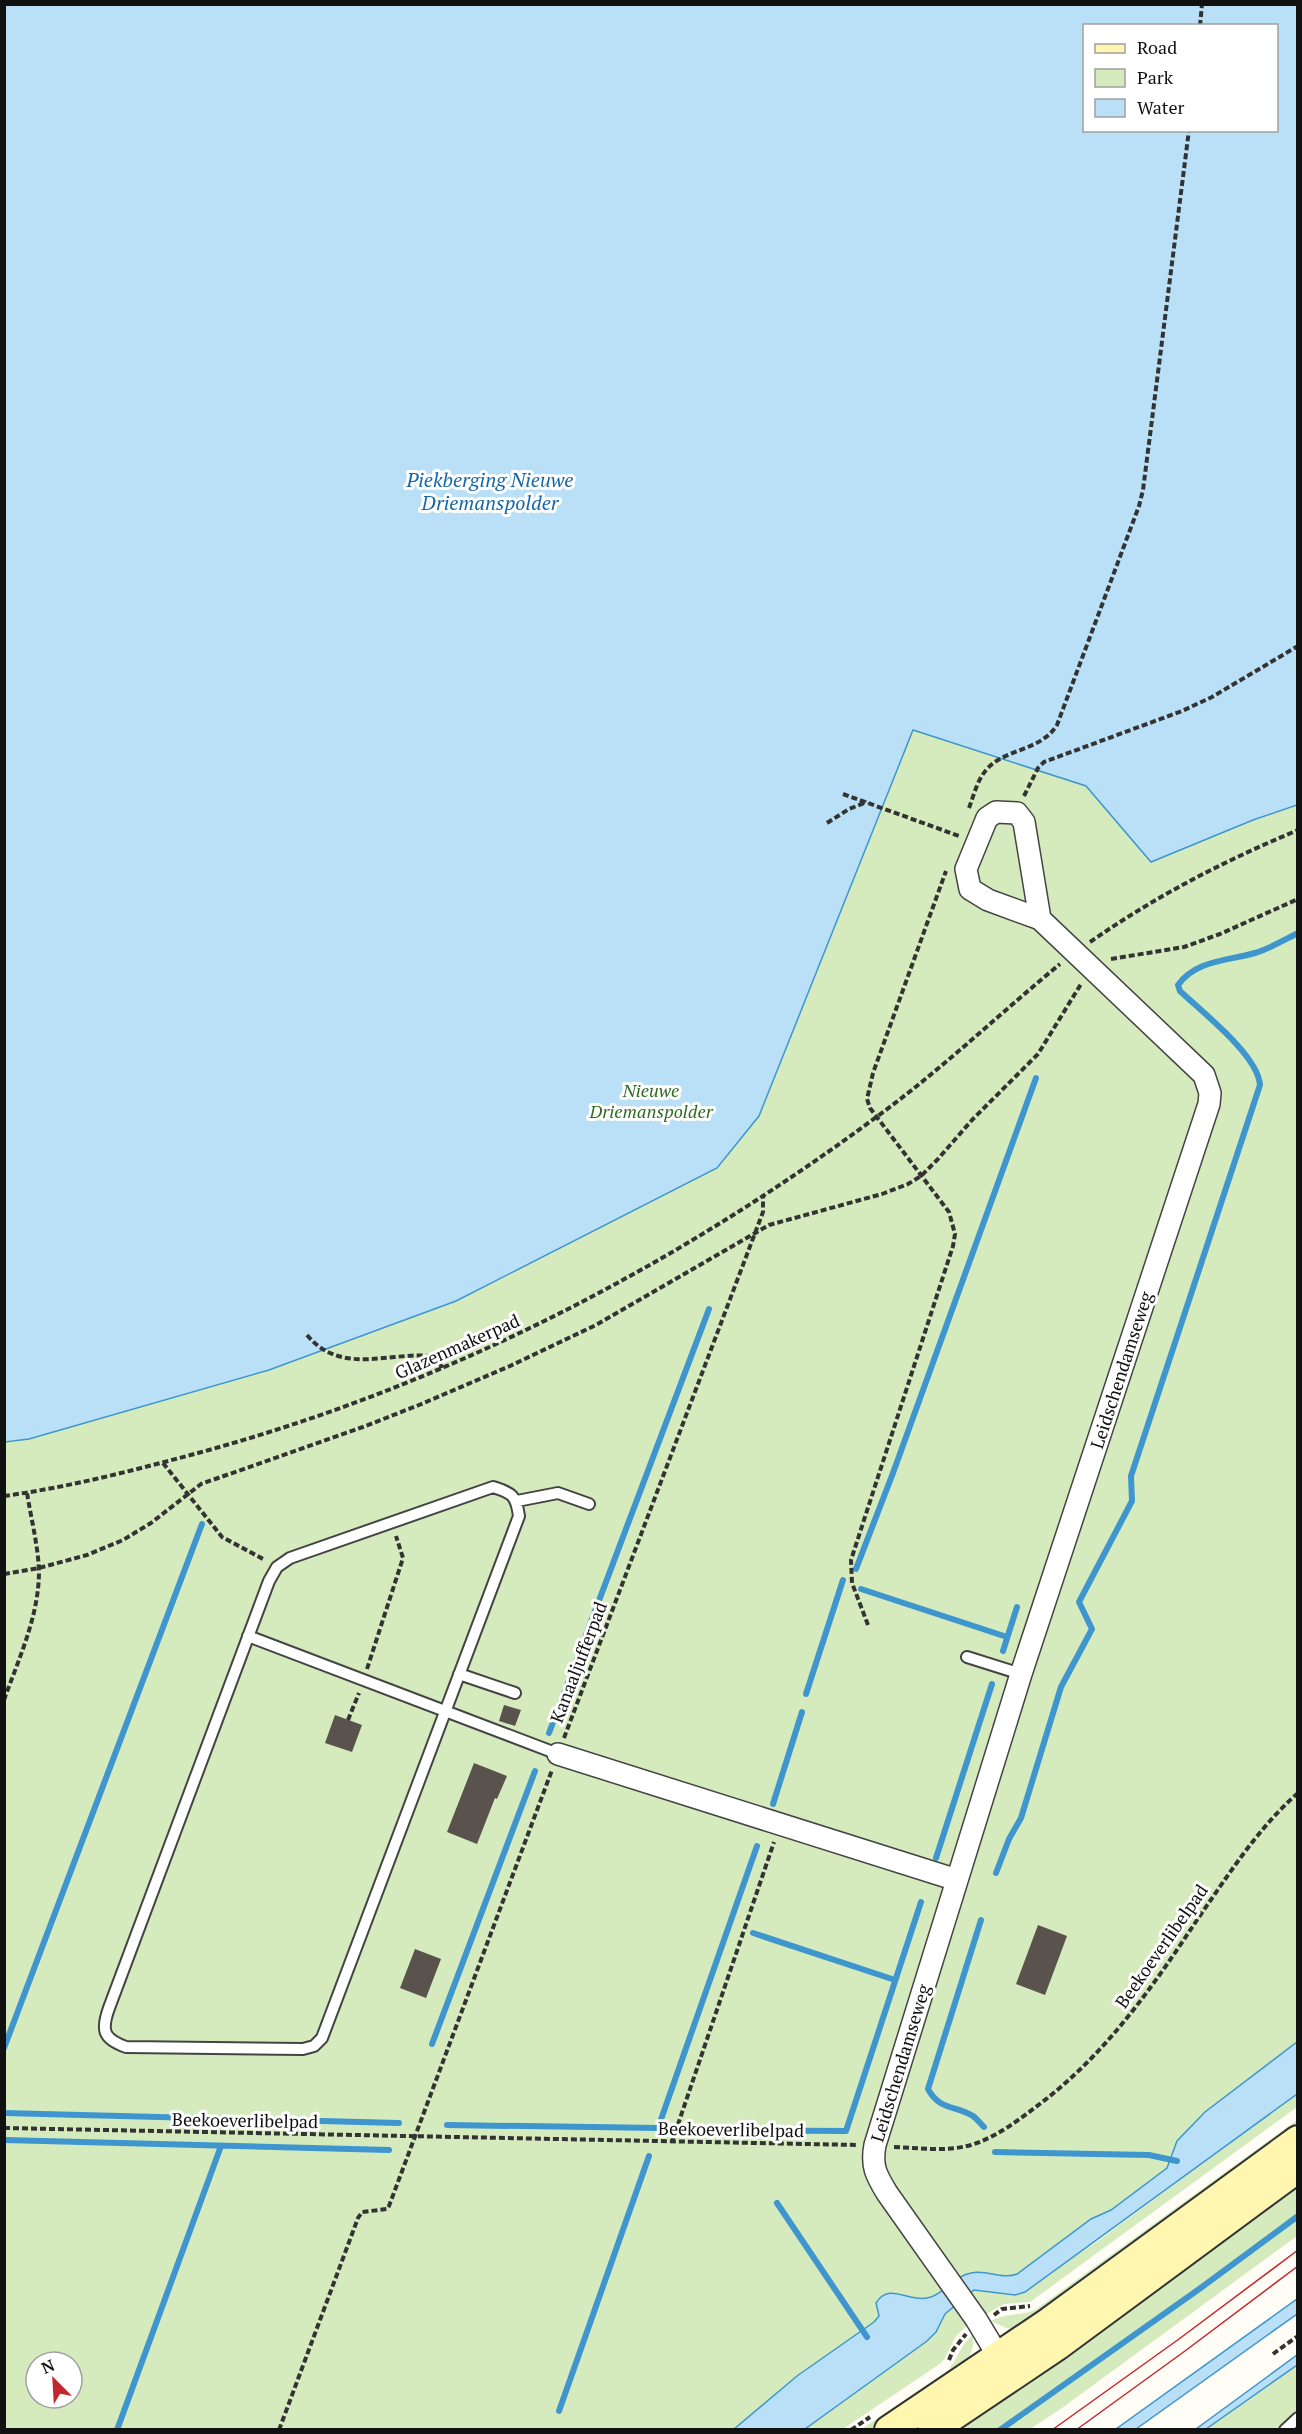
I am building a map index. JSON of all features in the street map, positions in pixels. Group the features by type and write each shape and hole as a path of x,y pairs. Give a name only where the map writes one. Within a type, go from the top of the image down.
{"main road":[{"path":"932,2430 1005,2367 1162,2241 1298,2140"},
{"path":"889,2430 1005,2367 1298,2168"}],"street":[{"name":"Leidschendamseweg","path":"1005,2367 965,2304 902,2216 877,2177 872,2160 1021,1674 1209,1104 1210,1093 1204,1075 1040,919 988,900 970,889 966,869 967,840 987,818 996,812 1017,813"},
{"path":"1017,813 1024,822 1040,919"},
{"path":"558,1754 957,1880"}],"lane":[{"path":"493,1487 509,1492 517,1502 519,1516 322,2038 314,2046 303,2049 126,2047 112,2042 106,2033 104,2024 108,2008 269,1581 277,1567 290,1558 391,1522 493,1487"},
{"path":"517,1502 558,1493 589,1504"},
{"path":"248,1636 558,1754"},
{"path":"967,1656 1021,1674"},
{"path":"459,1674 515,1693"},
{"path":"1285,2430 1298,2418"}],"path":[{"path":"1200,24 1202,4"},
{"path":"966,814 987,768 1003,758 1047,739 1058,725 1139,506 1189,132"},
{"path":"1017,813 1033,777 1044,762 1182,711 1212,697 1298,646"},
{"path":"843,794 868,801 967,840"},
{"path":"827,823 849,809 868,801"},
{"path":"962,825 967,840"},
{"path":"868,1625 852,1583 851,1560 955,1234 949,1212 876,1118 867,1099 946,870"},
{"path":"4,1574 39,1568 87,1555 123,1540 151,1523 201,1484 363,1427 510,1366 596,1325 769,1224 882,1194 908,1184 921,1176 938,1159 972,1120 1038,1054 1093,969 1111,959 1184,947 1221,934 1298,899"},
{"name":"Glazenmakerpad","path":"4,1496 163,1463 251,1439 358,1403 442,1368 526,1331 662,1260 763,1197 876,1118"},
{"name":"Kanaaljufferpad","path":"279,2430 358,2218 362,2212 368,2210 387,2210 763,1212 763,1197"},
{"path":"307,1335 320,1347 351,1360 424,1355 437,1357 442,1368"},
{"path":"163,1463 222,1537 277,1567"},
{"path":"4,1700 36,1608 39,1568 27,1493"},
{"path":"348,1720 364,1680 403,1558 391,1522"},
{"name":"Beekoeverlibelpad","path":"4,2128 875,2145 942,2150 970,2145 1019,2120 1053,2094 1090,2060 1122,2025 1154,1984 1236,1863 1281,1808 1298,1793"},
{"path":"672,2142 780,1824"},
{"path":"1273,2354 1298,2336"}],"green space":[{"name":"Nieuwe Driemanspolder","path":"5,5 1297,5 1297,2071 1083,2252 1297,2094 1297,2107 1030,2302 1004,2304 968,2325 956,2336 941,2363 843,2429 805,2429 839,2404 797,2430 5,2429"},
{"path":"1297,2120 1297,2133 1017,2329 1006,2328 991,2321 1035,2310"},
{"path":"1297,2174 1297,2236 1062,2408 1030,2429 946,2430"},
{"path":"973,2335 973,2346 966,2369 880,2429 860,2430 946,2372"},
{"path":"1297,2365 1297,2429 1206,2429"}],"water":[{"name":"Piekberging Nieuwe Driemanspolder","path":"5,4 1297,5 1297,805 1253,820 1151,862 1086,786 913,730 759,1116 717,1168 456,1301 269,1370 29,1439 5,1442"},
{"path":"1297,2042 1297,2094 1025,2292 1015,2295 974,2290 945,2314 936,2332 927,2341 805,2429 733,2430 797,2376 874,2322 879,2316 876,2303 881,2297 893,2293 920,2299 927,2298 971,2273 983,2272 1005,2276 1017,2274 1091,2219 1111,2210 1167,2168 1177,2141 1205,2112"},
{"path":"1297,2299 1297,2314 1136,2429 1116,2429"},
{"path":"1297,2355 1297,2365 1206,2429 1196,2429"}],"building":[{"path":"504,1705 521,1710 515,1726 499,1721"},
{"path":"335,1715 362,1725 352,1752 325,1743"},
{"path":"474,1763 507,1776 497,1799 495,1798 477,1844 447,1832"},
{"path":"1038,1925 1067,1936 1045,1995 1016,1984"},
{"path":"415,1949 441,1959 426,1998 400,1988"}],"waterway":[{"path":"996,1873 1009,1839 1021,1818 1061,1687 1092,1629 1079,1602 1132,1501 1131,1476 1260,1085 1257,1073 1240,1048 1180,991 1178,985 1185,977 1203,966 1260,951 1298,933"},
{"path":"856,1569 1036,1078"},
{"path":"549,1733 709,1309"},
{"path":"4,2048 202,1524"},
{"path":"806,1694 843,1580"},
{"path":"861,1589 1007,1637"},
{"path":"1003,1651 1017,1607"},
{"path":"936,1858 992,1684"},
{"path":"773,1804 802,1712"},
{"path":"432,2044 535,1771"},
{"path":"447,2125 658,2128 757,1846"},
{"path":"699,2130 846,2131 921,1902"},
{"path":"981,1920 928,2089 938,2101 973,2116 984,2127"},
{"path":"753,1933 895,1980"},
{"path":"4,2113 399,2123"},
{"path":"4,2140 389,2150"},
{"path":"117,2430 221,2146"},
{"path":"995,2152 1149,2155 1177,2161"},
{"path":"559,2411 649,2156"},
{"path":"777,2203 867,2337"},
{"path":"1000,2430 1298,2216"}],"tram line":[{"path":"1052,2430 1298,2250"},
{"path":"1076,2430 1298,2266"}]}
